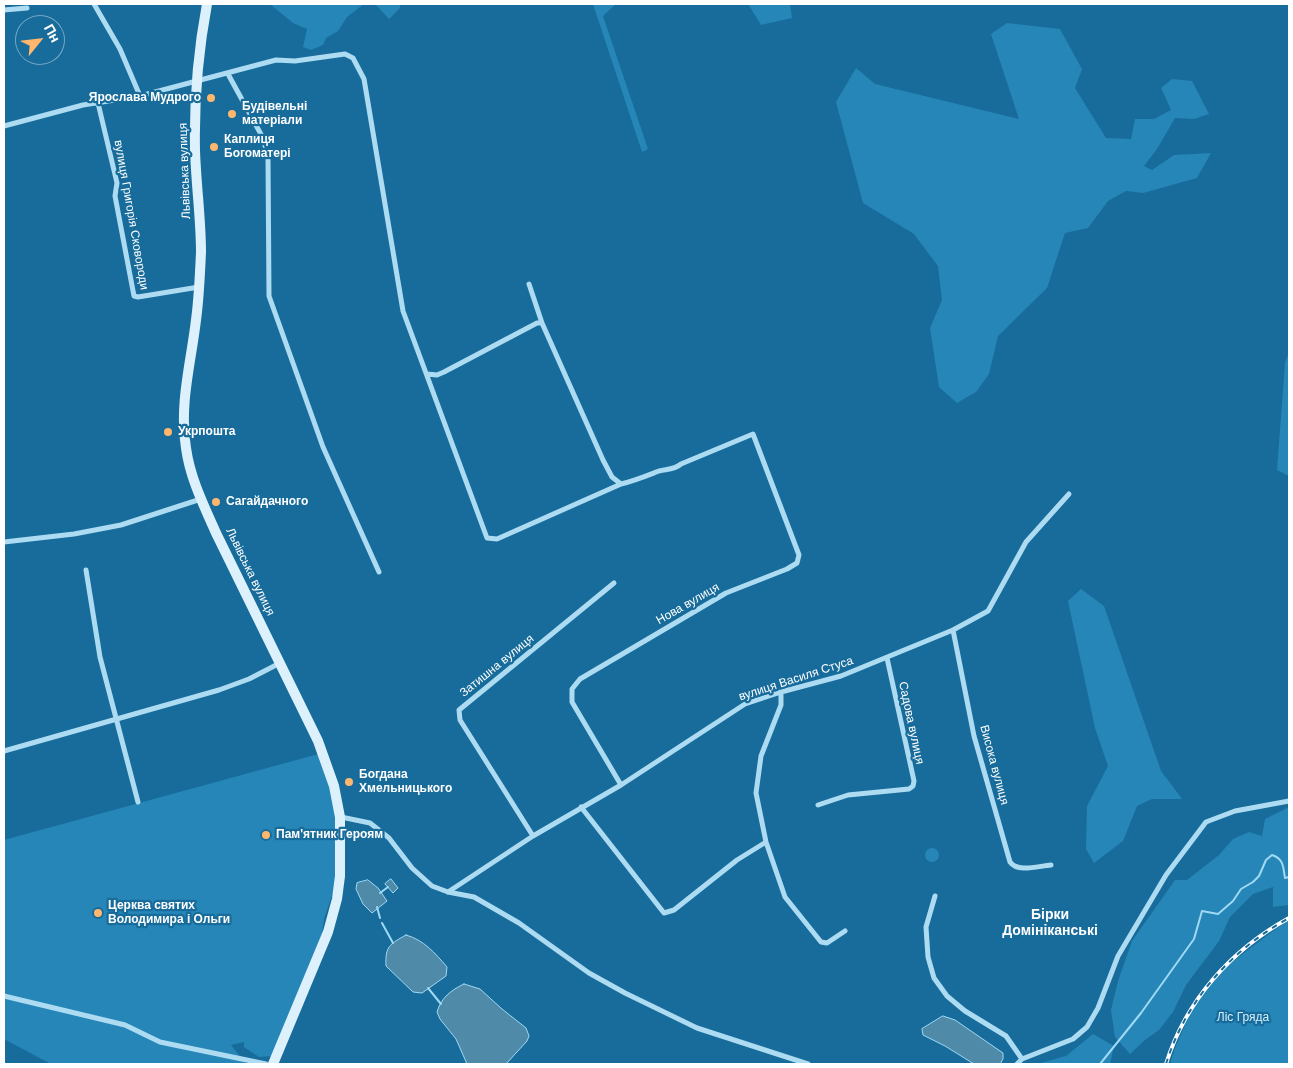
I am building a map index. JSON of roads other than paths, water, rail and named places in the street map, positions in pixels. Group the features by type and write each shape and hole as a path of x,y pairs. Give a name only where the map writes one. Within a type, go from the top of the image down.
{"main road":[{"name":"Львівська вулиця","path":"207,4 199,44 196,80 195,149 201,251 196,320 183,406 186,448 191,473 200,498 318,741 334,786 340,816 340,876 337,899 328,932 273,1064"}],"street":[{"path":"94,4 120,49 140,96"},
{"path":"4,10 27,8"},
{"path":"4,126 83,105 140,96 276,60 295,61 345,54 353,58 364,79 403,311 487,538 496,539 621,484 612,477 602,460 542,323 528,284"},
{"path":"228,74 263,138 268,157 269,296 322,447 379,572"},
{"name":"вулиця Григорія Сковороди","path":"98,103 117,183 114,196 134,296 138,297 199,287"},
{"path":"426,374 437,375 537,323 542,323"},
{"name":"Нова вулиця","path":"621,484 661,471 675,469 682,464 753,434 799,556 797,563 788,569 726,593 580,680 572,689 572,702 621,785"},
{"name":"вулиця Василя Стуса","path":"448,892 533,836 621,785 745,704 841,676 953,630 988,611 1026,542 1069,494"},
{"path":"4,542 74,534 121,525 200,498"},
{"path":"86,570 100,656 138,802"},
{"name":"Затишна вулиця","path":"533,836 460,720 459,710 614,583"},
{"name":"Висока вулиця","path":"953,630 974,736 1010,862 1018,868 1051,865"},
{"name":"Садова вулиця","path":"818,805 848,795 909,789 913,786 914,781 887,658"},
{"path":"4,751 219,690 249,679 281,662"},
{"path":"781,692 781,704 760,756 756,793 766,842 785,897 822,942 827,943 845,931"},
{"path":"1016,1064 1022,1059 1073,1039 1087,1027 1098,1008 1118,956 1166,875 1206,822 1235,811 1289,801"},
{"path":"581,807 664,913 674,910 737,860 766,842"},
{"path":"340,816 370,823 389,838 412,868 432,886 448,892 474,897 519,923 589,973 663,1013 697,1028 808,1064"},
{"path":"935,896 926,927 928,957 934,978 947,996 965,1012 1006,1036 1022,1059"},
{"path":"4,996 125,1025 160,1042 266,1064"}],"waterway":[{"path":"1100,1064 1141,1013 1194,939 1202,911 1218,914 1233,901 1241,889 1259,876 1266,860 1272,855 1281,861 1285,878 1289,877"},
{"path":"380,893 388,887"},
{"path":"377,907 380,918"},
{"path":"382,923 393,943"},
{"path":"428,988 441,1004"}],"railway":[{"path":"1166,1064 1185,1019 1213,979 1248,945 1289,918"}],"place":[{"name":"Ярослава Мудрого","path":"211,98"},
{"name":"Будівельні матеріали","path":"232,114"},
{"name":"Каплиця Богоматері","path":"214,147"},
{"name":"Укрпошта","path":"168,432"},
{"name":"Сагайдачного","path":"216,502"},
{"name":"Богдана Хмельницького","path":"349,782"},
{"name":"Пам'ятник Героям","path":"266,835"},
{"name":"Церква святих Володимира і Ольги","path":"98,913"}],"district":[{"name":"Бірки Домініканські","path":"1050,924"}],"park label":[{"name":"Ліс Гряда","path":"1243,1018"}]}
